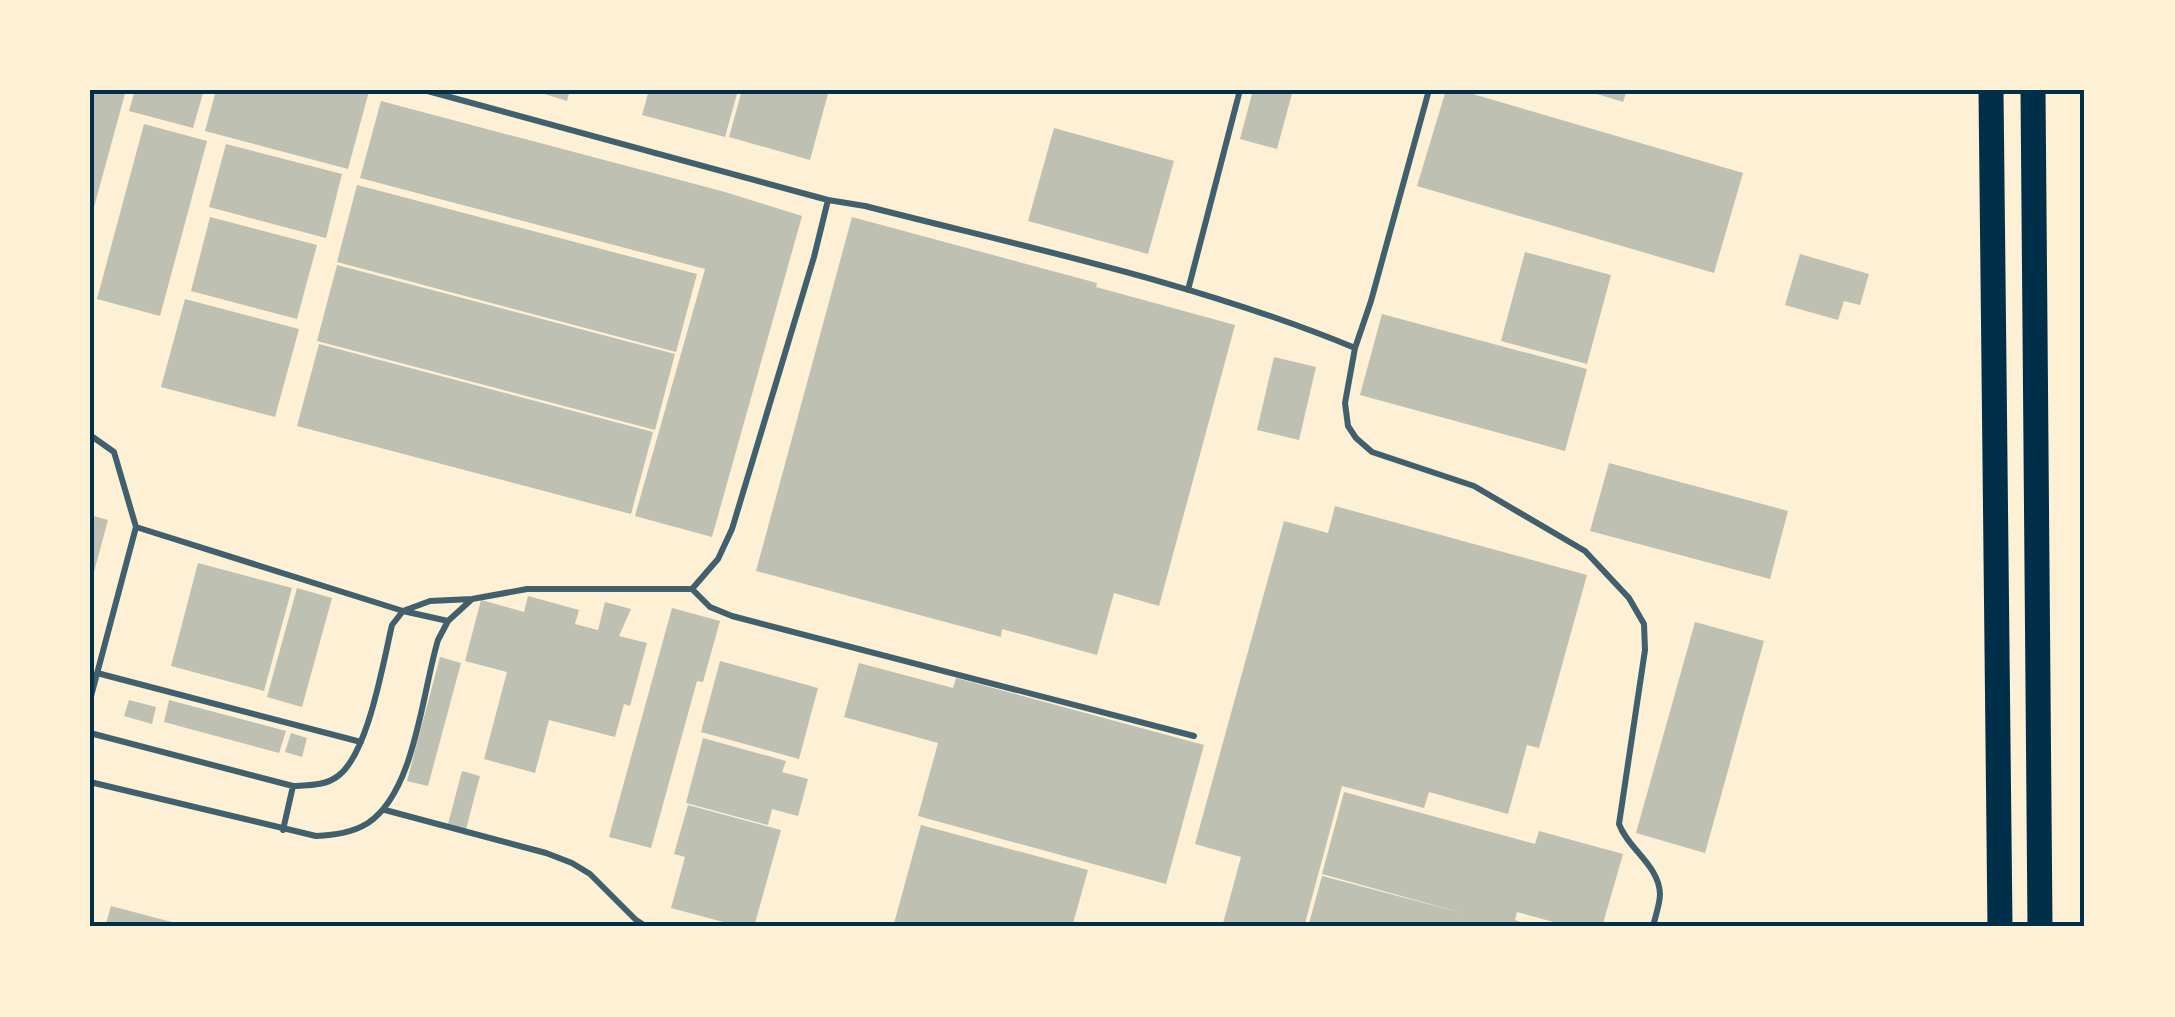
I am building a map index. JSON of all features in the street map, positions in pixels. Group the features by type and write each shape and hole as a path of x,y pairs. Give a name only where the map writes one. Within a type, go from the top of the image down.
{"highway":[{"path":"1991,90 2000,927"},
{"path":"2033,90 2040,927"}],"lane":[{"path":"424,90 828,200 865,206 1188,290 1355,348"},
{"path":"1188,290 1240,90"},
{"path":"1430,90 1372,301 1355,348 1344,404 1348,426 1372,452 1474,486 1585,551 1628,598 1644,624 1645,650 1619,824 1623,835 1651,868 1660,894 1653,927"},
{"path":"692,589 718,559 732,529 828,200"},
{"path":"90,435 114,452 136,528 90,700"},
{"path":"136,528 403,611 448,620"},
{"path":"90,733 293,786 318,785 335,779 358,753 392,625 403,611 430,602 527,589 692,589 710,607 732,616 1194,736"},
{"path":"90,782 316,836 341,834 365,826 385,810 400,786 438,640 448,620 472,599"},
{"path":"97,672 361,742"},
{"path":"283,830 293,786"},
{"path":"385,810 572,863 590,874 647,927"}],"building":[{"path":"90,90 126,90 91,218 90,218"},
{"path":"135,90 204,90 193,128 129,111"},
{"path":"216,90 369,91 348,169 205,131"},
{"path":"532,90 570,90 567,101"},
{"path":"649,90 738,90 725,137 642,115"},
{"path":"742,90 829,90 810,160 729,137"},
{"path":"1253,90 1293,90 1277,149 1240,139"},
{"path":"1446,90 1459,90 1743,173 1714,273 1417,186"},
{"path":"1584,90 1627,90 1623,102"},
{"path":"381,101 802,216 712,537 635,516 705,269 360,178"},
{"path":"144,124 207,141 160,316 97,299"},
{"path":"1054,128 1174,161 1148,254 1028,221"},
{"path":"226,144 342,174 326,238 209,207"},
{"path":"357,185 697,274 676,352 337,262"},
{"path":"210,217 317,245 297,319 191,291"},
{"path":"852,217 1235,325 1159,606 1114,593 1097,655 1002,629 1001,637 756,571"},
{"path":"1525,252 1611,275 1587,364 1501,341"},
{"path":"1800,254 1869,274 1860,305 1844,301 1838,320 1785,305"},
{"path":"337,265 675,354 655,430 317,341"},
{"path":"185,299 299,329 275,417 161,387"},
{"path":"1382,314 1587,369 1565,451 1360,395"},
{"path":"319,344 653,432 631,514 297,426"},
{"path":"1274,357 1316,367 1299,440 1257,430"},
{"path":"1609,463 1788,511 1770,579 1590,531"},
{"path":"1335,506 1587,575 1539,748 1527,745 1508,814 1429,792 1424,808 1342,786 1304,927 1222,927 1241,857 1195,844 1284,521 1328,533"},
{"path":"90,515 108,520 91,583 90,583"},
{"path":"198,563 292,588 264,691 171,666"},
{"path":"297,588 332,598 302,707 267,697"},
{"path":"528,596 579,610 575,624 598,630 605,602 631,609 619,636 647,643 630,706 624,704 615,737 549,720 535,773 484,759 507,672 465,661 481,600 524,612"},
{"path":"672,608 720,621 703,682 697,681 651,848 609,837"},
{"path":"1695,622 1764,641 1705,853 1636,833"},
{"path":"440,657 461,663 428,786 407,781"},
{"path":"720,661 818,688 799,759 701,732"},
{"path":"859,663 953,688 956,678 1204,745 1166,884 918,816 938,743 844,717"},
{"path":"129,700 156,707 152,724 124,716"},
{"path":"169,700 286,731 279,753 164,722"},
{"path":"291,733 307,738 302,757 285,752"},
{"path":"703,738 786,761 782,772 808,779 798,816 772,809 768,825 686,803"},
{"path":"462,771 480,776 466,829 448,824"},
{"path":"1344,792 1535,844 1539,831 1623,854 1602,927 1572,927 1517,912 1515,920 1536,927 1308,927 1322,876 1466,914 1322,874"},
{"path":"688,805 781,830 754,927 671,908 685,857 674,854"},
{"path":"921,825 1088,870 1072,927 893,927"},
{"path":"111,906 187,926 187,927 105,927"}]}
